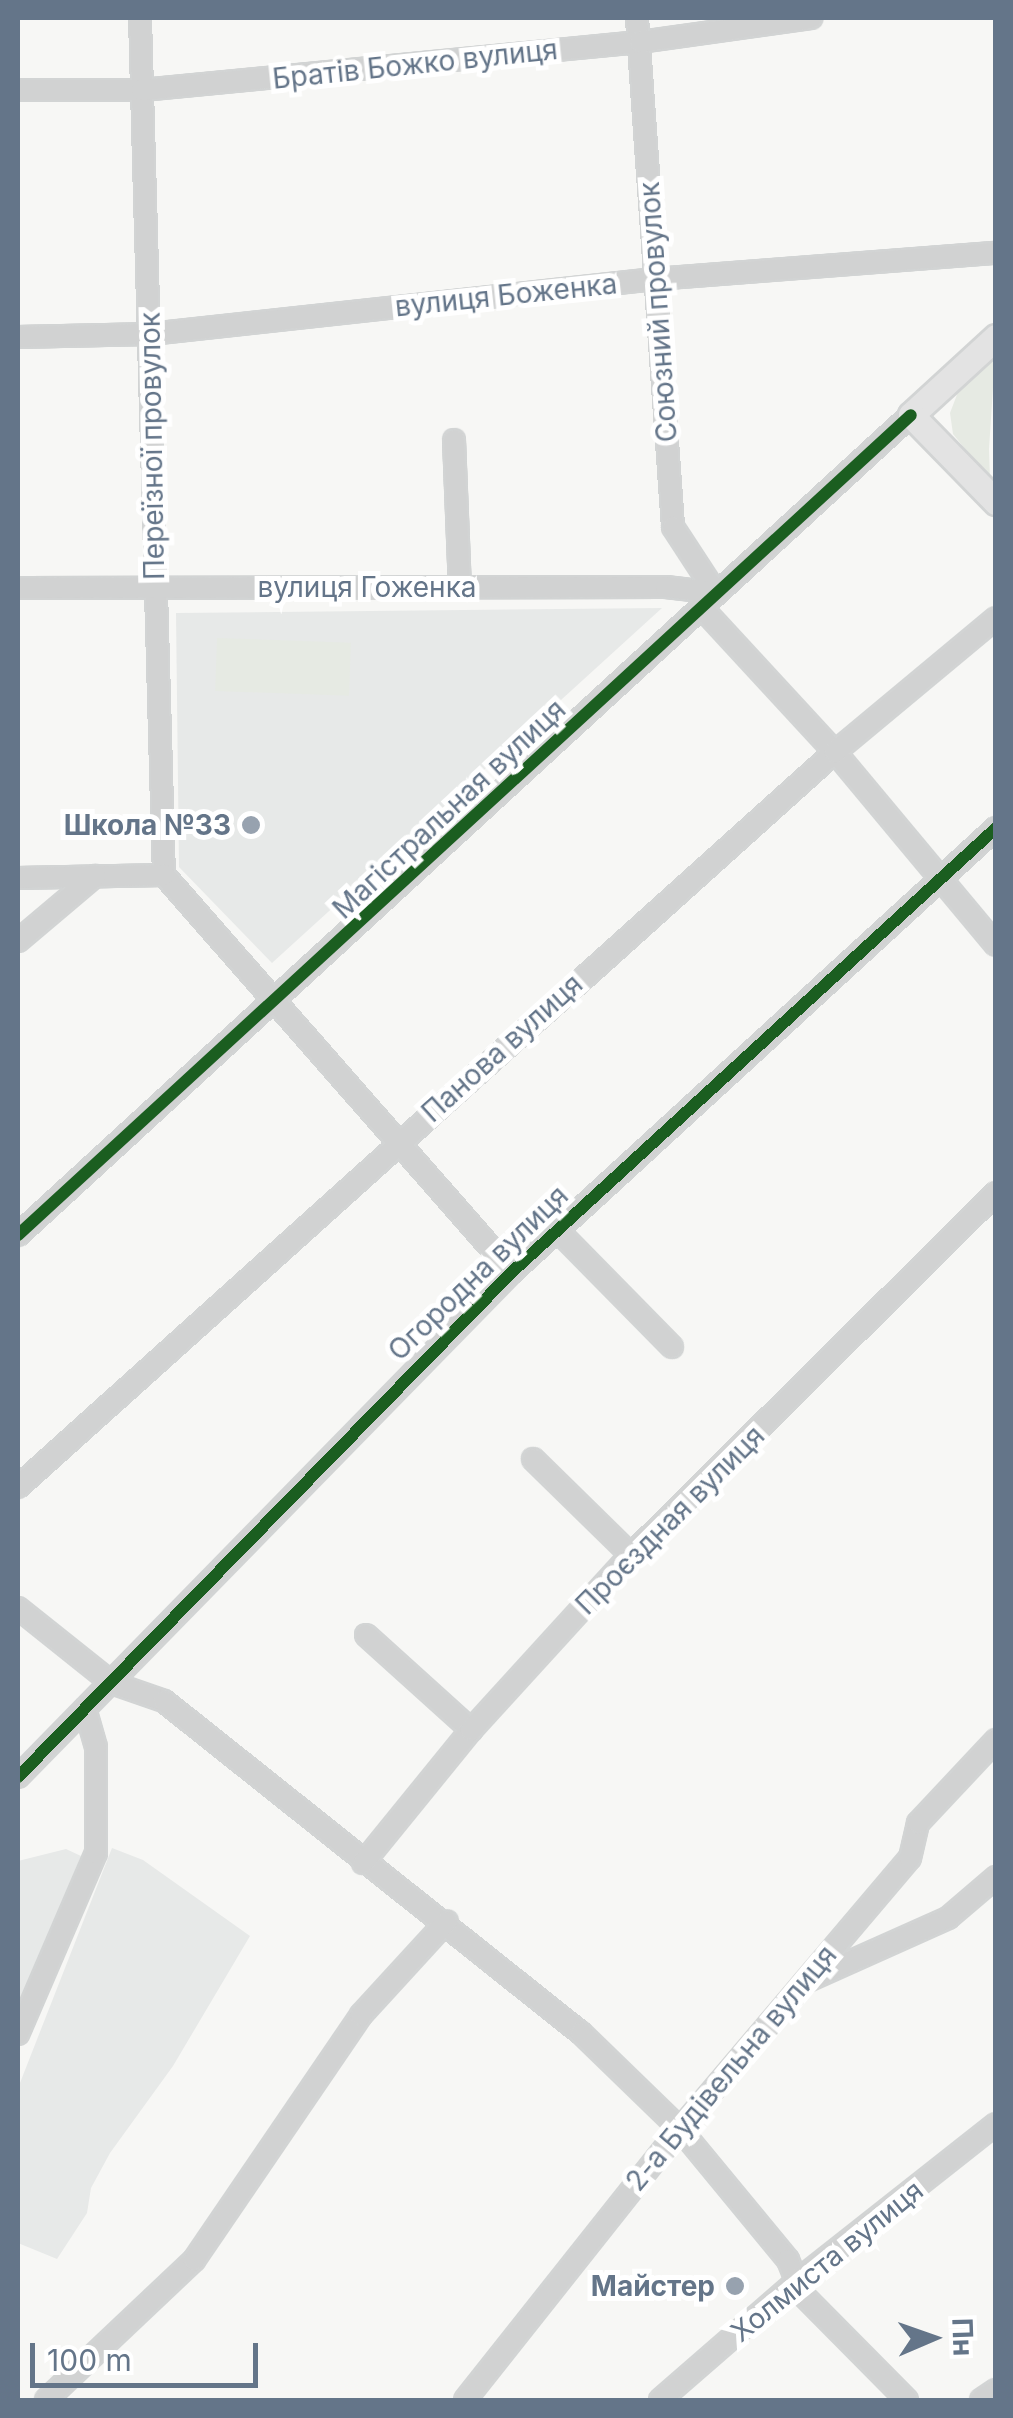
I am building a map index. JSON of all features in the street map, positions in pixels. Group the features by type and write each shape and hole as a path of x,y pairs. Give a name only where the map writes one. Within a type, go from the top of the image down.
{"main road":[{"name":"Магістральная вулиця","path":"911,415 996,337"},
{"path":"911,415 996,502"}],"street":[{"name":"Переїзної провулок","path":"140,18 164,874"},
{"name":"Союзний провулок","path":"637,18 672,527 709,600 935,878 996,945"},
{"name":"Братів Божко вулиця","path":"18,90 142,90 640,42 811,18"},
{"name":"вулиця Боженка","path":"18,337 150,334 655,279 996,254"},
{"name":"Магістральная вулиця","path":"18,1236 278,1002 911,415"},
{"path":"454,440 460,587"},
{"name":"вулиця Гоженка","path":"18,588 666,587 709,600"},
{"name":"Панова вулиця","path":"18,1487 399,1140 835,752 996,618"},
{"name":"Огородна вулиця","path":"18,1777 512,1272 935,878 996,828"},
{"path":"18,878 164,874 512,1272"},
{"path":"18,942 95,876"},
{"name":"Проєздная вулиця","path":"363,1863 471,1730 631,1555 996,1193"},
{"path":"557,1230 672,1347"},
{"path":"532,1460 631,1555"},
{"path":"18,1608 112,1683 164,1701 363,1863 447,1922 581,2033 680,2129 788,2260 801,2294 907,2400"},
{"path":"366,1634 471,1730"},
{"path":"18,2034 96,1853 96,1747 85,1709"},
{"name":"2-а Будівельна вулиця","path":"465,2400 798,1985 910,1858 918,1823 996,1740"},
{"path":"798,1985 948,1918 996,1877"},
{"path":"46,2400 194,2260 361,2014 447,1922"},
{"name":"Холмиста вулиця","path":"660,2400 797,2281 996,2124"},
{"path":"980,2400 996,2390"}],"shaded area":[{"path":"995,357 990,480 953,434 950,413 958,392"},
{"path":"662,608 272,963 179,867 176,613"},
{"path":"217,638 351,643 349,696 215,691"},
{"path":"112,1848 143,1860 250,1936 173,2066 110,2153 91,2188 87,2213 57,2259 18,2243 18,2088"},
{"path":"66,1849 81,1856 18,2012 18,1861"}],"cycle path":[{"path":"18,1235 911,415"},
{"path":"18,1777 512,1272 996,828"}],"place":[{"name":"Школа №33","path":"251,825"},
{"name":"Майстер","path":"735,2286"}]}
